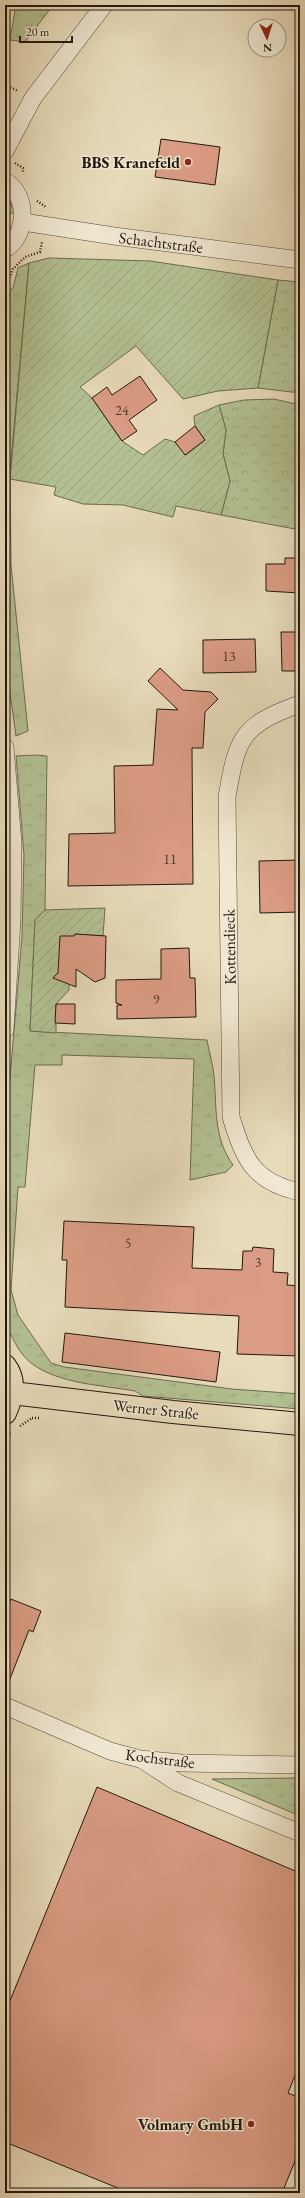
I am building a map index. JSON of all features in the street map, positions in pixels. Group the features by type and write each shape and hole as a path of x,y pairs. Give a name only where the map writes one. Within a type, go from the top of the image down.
{"main road":[{"path":"5,1366 11,1379 8,1403"},
{"name":"Werner Straße","path":"8,1403 173,1412 300,1424"}],"street":[{"path":"5,151 33,98 104,5"},
{"path":"5,181 16,191 22,206 23,222 17,236 5,249"},
{"name":"Schachtstraße","path":"23,222 121,237 300,260"},
{"name":"Kottendieck","path":"300,704 272,714 248,730 234,757 227,797 231,1116 242,1151 260,1176 284,1189 300,1192"},
{"path":"5,748 13,843 12,922 5,1030"},
{"name":"Kochstraße","path":"5,1706 110,1751 140,1758 182,1763 300,1765"},
{"path":"140,1758 178,1783 300,1833"}],"path":[{"path":"5,17 7,5"}],"green space":[{"path":"16,5 53,5 25,42 10,40"},
{"path":"5,194 13,208 14,213 10,213 8,228 12,228 10,235 5,239"},
{"path":"49,258 150,261 278,280 258,388 218,391 183,399 136,346 80,387 92,398 122,441 143,455 165,439 175,442 186,455 205,440 195,426 194,416 219,405 226,430 223,454 230,481 221,515 176,506 173,517 123,505 83,504 54,495 56,487 10,479 29,263"},
{"path":"29,263 10,472 11,565 28,731 16,736 5,657 5,318 7,293 13,288 18,268"},
{"path":"278,280 300,282 300,393 258,388"},
{"path":"274,399 300,405 300,530 221,515 230,481 223,454 226,430 219,405 244,400"},
{"path":"16,756 47,756 45,910 35,920 30,1031 207,1040 213,1072 219,1133 222,1144 233,1165 226,1172 190,1180 194,1059 62,1055 62,1065 35,1065 25,1187 18,1187 11,1290 18,1315 51,1363 64,1367 232,1389 300,1394 300,1409 143,1396 135,1391 67,1380 42,1370 26,1359 15,1344 5,1321 5,1137 22,937 24,855"},
{"path":"105,908 103,936 75,934 56,978 58,980 69,979 69,990 56,1004 56,1033 30,1031 35,920 45,910"},
{"path":"300,1778 300,1816 212,1779"}],"building":[{"name":"BBS Kranefeld","path":"161,139 220,147 215,185 155,177"},
{"path":"140,376 157,400 129,420 137,431 122,441 92,398 107,387 112,395"},
{"path":"195,426 205,440 185,455 175,442"},
{"path":"285,558 300,558 300,593 266,591 266,564 285,564"},
{"path":"281,632 300,632 300,671 282,671"},
{"path":"255,639 256,672 203,673 203,640"},
{"path":"160,668 183,690 211,692 218,699 205,712 203,748 192,748 193,884 68,886 69,834 115,833 114,766 153,765 157,709 178,710 148,681"},
{"path":"300,860 300,912 260,913 259,861"},
{"path":"75,934 106,936 105,978 95,982 76,969 76,987 53,978 58,973 60,936 74,936"},
{"path":"189,948 190,978 195,978 196,1017 117,1019 117,1005 122,1005 116,1003 116,980 161,979 161,949"},
{"path":"56,1004 75,1004 75,1024 55,1023"},
{"path":"64,1221 194,1227 192,1268 242,1270 243,1251 252,1251 253,1247 274,1249 273,1272 288,1273 287,1285 300,1286 300,1356 237,1354 239,1316 65,1307 67,1260 62,1260"},
{"path":"65,1333 220,1352 216,1382 62,1362"},
{"path":"11,1599 41,1611 33,1632 29,1630 6,1689 5,1615"},
{"path":"97,1787 300,1873 300,2063 288,2093 300,2098 300,2149 282,2193 130,2193 5,2142 5,2079 9,2068 5,2066 5,2013"}],"place":[{"name":"BBS Kranefeld","path":"188,162"},
{"name":"Volmary GmbH","path":"251,2124"}]}
